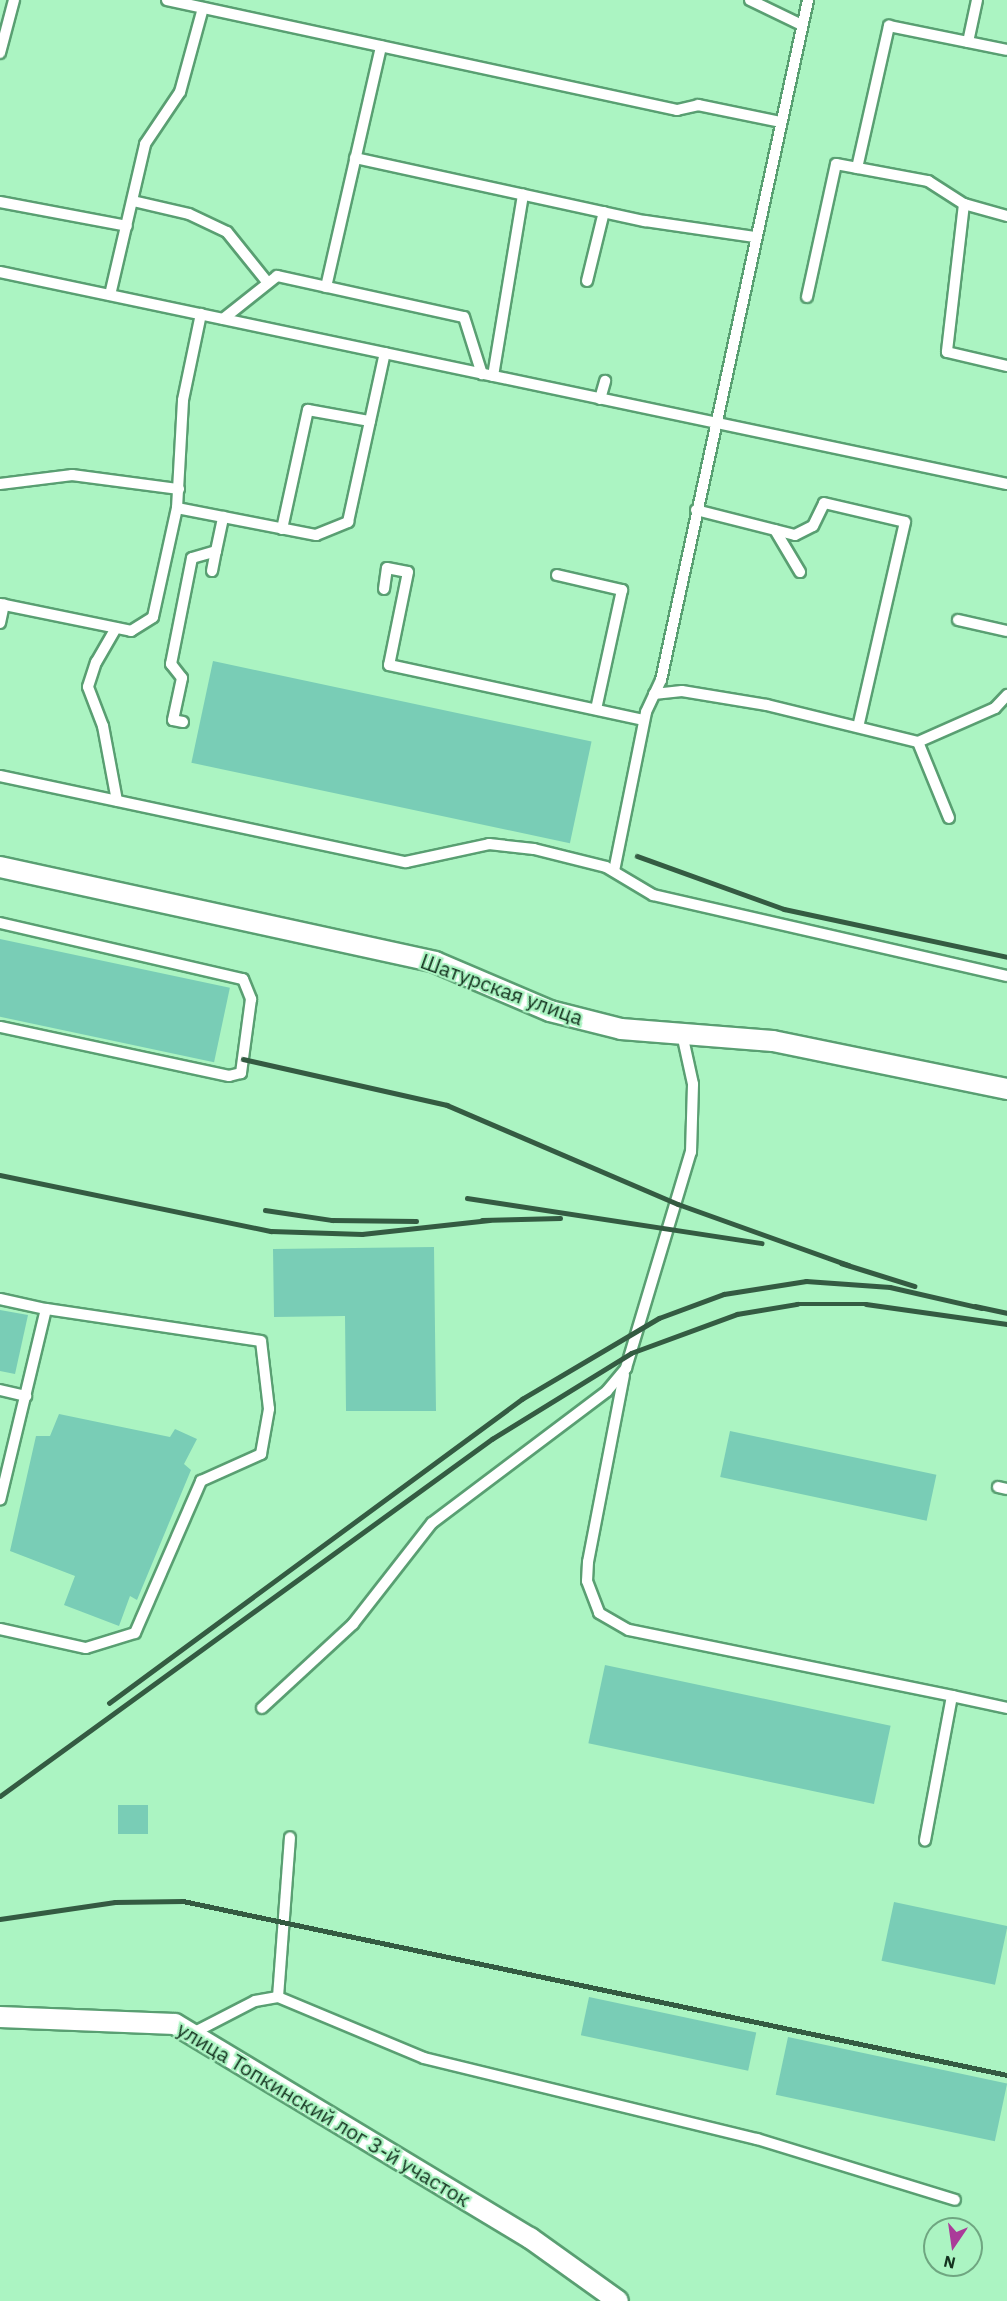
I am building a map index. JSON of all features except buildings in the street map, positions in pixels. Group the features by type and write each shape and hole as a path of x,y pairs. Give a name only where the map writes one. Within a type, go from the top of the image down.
{"street":[{"name":"Шатурская улица","path":"0,867 435,962 550,1011 621,1029 773,1041 1007,1089"},
{"name":"улица Топкинский лог 3-й участок","path":"0,2017 139,2019 175,2024 530,2238 618,2301"}],"lane":[{"path":"0,53 14,0"},
{"path":"167,0 676,110 698,105 781,122"},
{"path":"750,0 802,25"},
{"path":"614,871 644,720 654,694 696,510 808,0"},
{"path":"968,42 977,0"},
{"path":"110,295 145,144 180,92 203,8"},
{"path":"858,168 889,26 1007,50"},
{"path":"326,287 381,46"},
{"path":"355,158 604,212 755,237"},
{"path":"807,297 836,164 928,181 964,204 1007,216"},
{"path":"488,375 523,194"},
{"path":"133,201 189,214 227,232 268,283"},
{"path":"0,202 127,226"},
{"path":"964,204 947,352 1007,366"},
{"path":"587,281 604,212"},
{"path":"0,272 1007,484"},
{"path":"223,319 277,276 465,316 488,375"},
{"path":"0,623 2,604 131,631 153,617 177,508 183,400 201,314"},
{"path":"177,508 315,536 348,522 385,353"},
{"path":"600,399 604,381"},
{"path":"282,529 308,410 370,421"},
{"path":"0,484 72,475 179,489"},
{"path":"696,510 795,535 813,526 824,503 905,522 858,727"},
{"path":"212,572 223,517"},
{"path":"775,530 800,572"},
{"path":"183,722 173,720 182,678 171,664 192,558 216,551"},
{"path":"384,589 387,567 408,572 389,665 644,720"},
{"path":"557,575 622,590 596,709"},
{"path":"958,620 1007,632"},
{"path":"116,628 96,662 88,687 103,726 117,801"},
{"path":"654,694 682,691 918,741 995,708 1007,695"},
{"path":"918,741 949,818"},
{"path":"0,776 406,862 489,844 614,871 653,895 1007,976"},
{"path":"0,923 243,979 251,999 241,1073 229,1076 0,1027"},
{"path":"682,1034 693,1084 691,1152 626,1368 588,1562 587,1581 599,1613 629,1630 1007,1708"},
{"path":"0,1299 46,1309 261,1341 269,1409 261,1454 201,1481 135,1633 86,1648 0,1629"},
{"path":"0,1500 46,1309"},
{"path":"262,1708 353,1624 432,1523 607,1391 626,1368"},
{"path":"0,1390 26,1396"},
{"path":"925,1840 952,1696"},
{"path":"278,1997 290,1837"},
{"path":"193,2033 255,2001 278,1997 409,2054 757,2139 955,2200"}],"railway":[{"path":"637,856 784,909 1007,957"},
{"path":"243,1059 447,1105 678,1204 848,1265"},
{"path":"0,1175 271,1231 362,1234 489,1220"},
{"path":"467,1198 762,1243"},
{"path":"265,1210 332,1220 416,1221"},
{"path":"482,1220 560,1218"},
{"path":"841,1263 915,1286"},
{"path":"109,1703 522,1399 659,1318 724,1294 806,1281 890,1287 982,1308"},
{"path":"0,1796 492,1439 631,1353 737,1314 797,1304 866,1304 1007,1324"},
{"path":"975,1306 1007,1313"},
{"path":"0,1919 115,1902 183,1901 1007,2075"}]}
